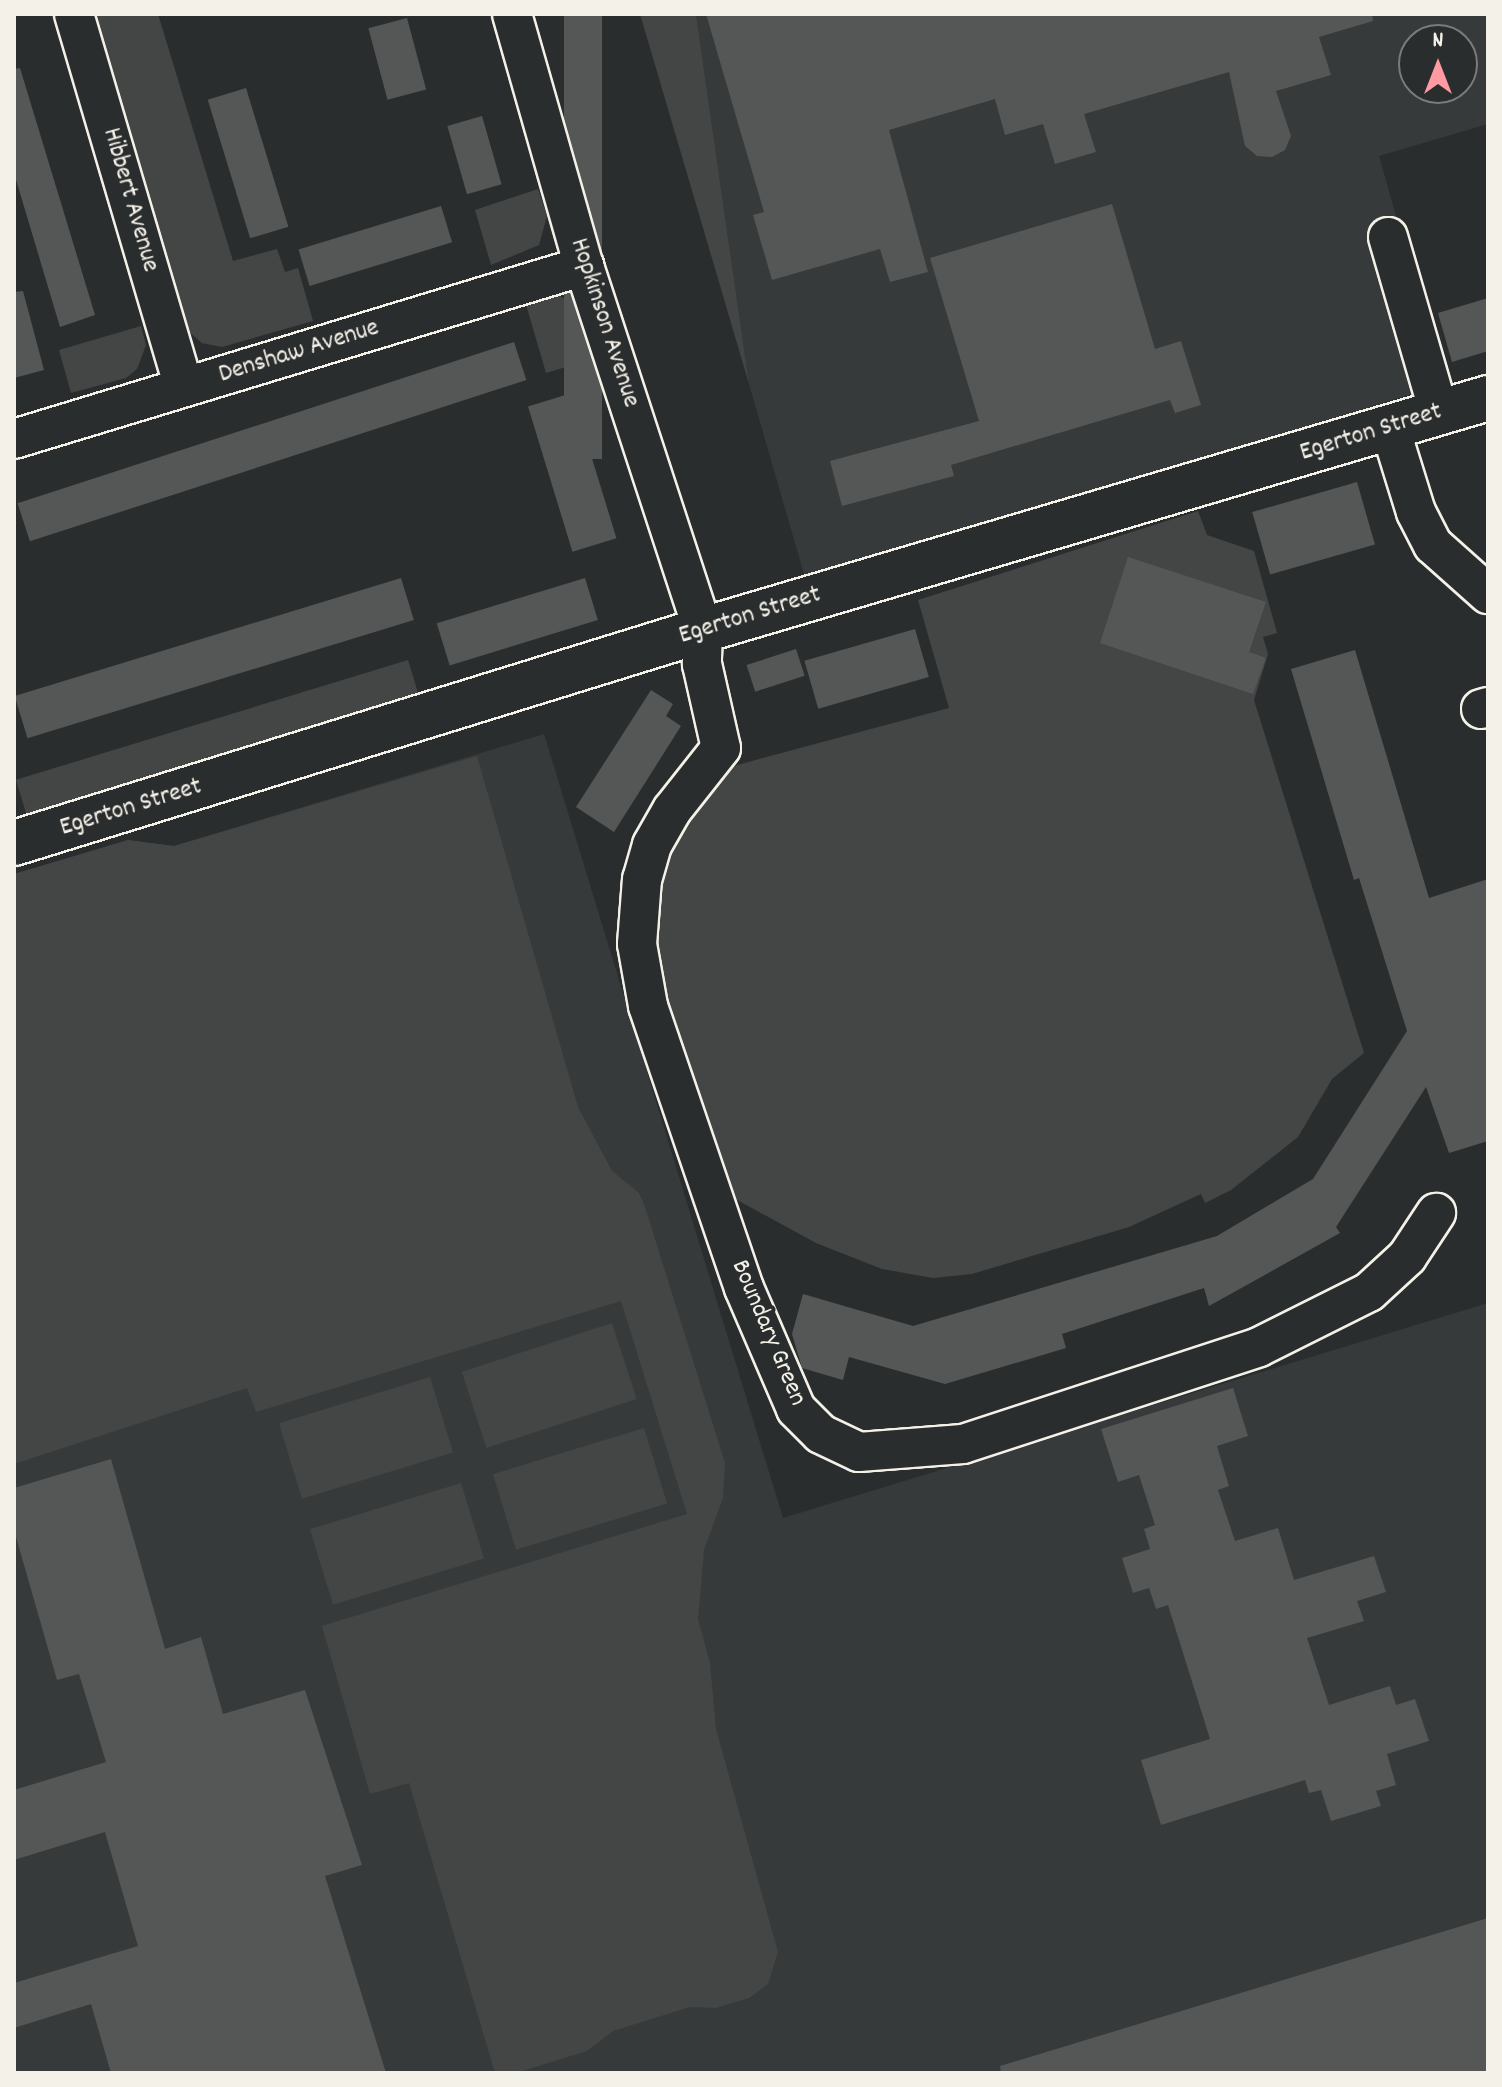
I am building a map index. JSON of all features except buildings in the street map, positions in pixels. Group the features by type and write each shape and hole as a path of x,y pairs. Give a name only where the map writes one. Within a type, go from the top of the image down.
{"street":[{"name":"Hibbert Avenue","path":"74,14 184,387"},
{"name":"Hopkinson Avenue","path":"512,14 584,266 703,630"},
{"path":"1388,237 1439,413"},
{"name":"Denshaw Avenue","path":"14,439 584,266"},
{"name":"Egerton Street","path":"14,843 703,630 1488,398"},
{"path":"1390,428 1433,545 1488,594"},
{"name":"Boundary Green","path":"703,630 702,664 721,748 672,810 652,845 642,879 637,944 648,1006 744,1288 796,1409 821,1434 859,1452 963,1444 1259,1347 1369,1292 1407,1257 1436,1213"}],"shaded area":[{"path":"95,14 158,14 233,261 277,249 285,272 298,268 313,321 222,347 202,343 187,330"},
{"path":"640,14 696,14 749,384"},
{"path":"696,14 1488,14 1488,124 1379,156 1444,384 806,581 749,384"},
{"path":"538,189 547,216 539,245 491,265 475,210"},
{"path":"552,292 575,304 592,359 546,373 525,301"},
{"path":"141,326 146,345 137,369 126,378 71,393 59,350"},
{"path":"1198,511 1207,535 1254,551 1277,633 1263,637 1268,654 1254,700 1364,1053 1332,1079 1298,1137 1231,1190 1205,1203 1201,1194 1129,1227 972,1274 933,1278 882,1269 816,1243 728,1195 658,976 653,906 654,871 715,771 949,708 918,600"},
{"path":"408,660 422,706 30,826 16,780"},
{"path":"544,734 783,1518 1488,1303 1488,2073 14,2073 14,874 128,840 174,846"},
{"path":"477,756 578,1107 612,1171 639,1193 645,1207 725,1463 723,1498 704,1550 698,1619 710,1663 716,1729 778,1952 768,1984 749,1998 716,2008 690,2007 613,2031 587,2051 516,2073 495,2073 409,1783 370,1794 322,1626 687,1514 621,1301 256,1412 247,1388 14,1464 14,874 128,840 174,846"},
{"path":"612,1323 637,1399 486,1448 462,1372"},
{"path":"430,1377 453,1453 302,1499 279,1423"},
{"path":"644,1428 667,1504 516,1550 493,1474"},
{"path":"461,1483 484,1559 333,1605 310,1529"}]}
